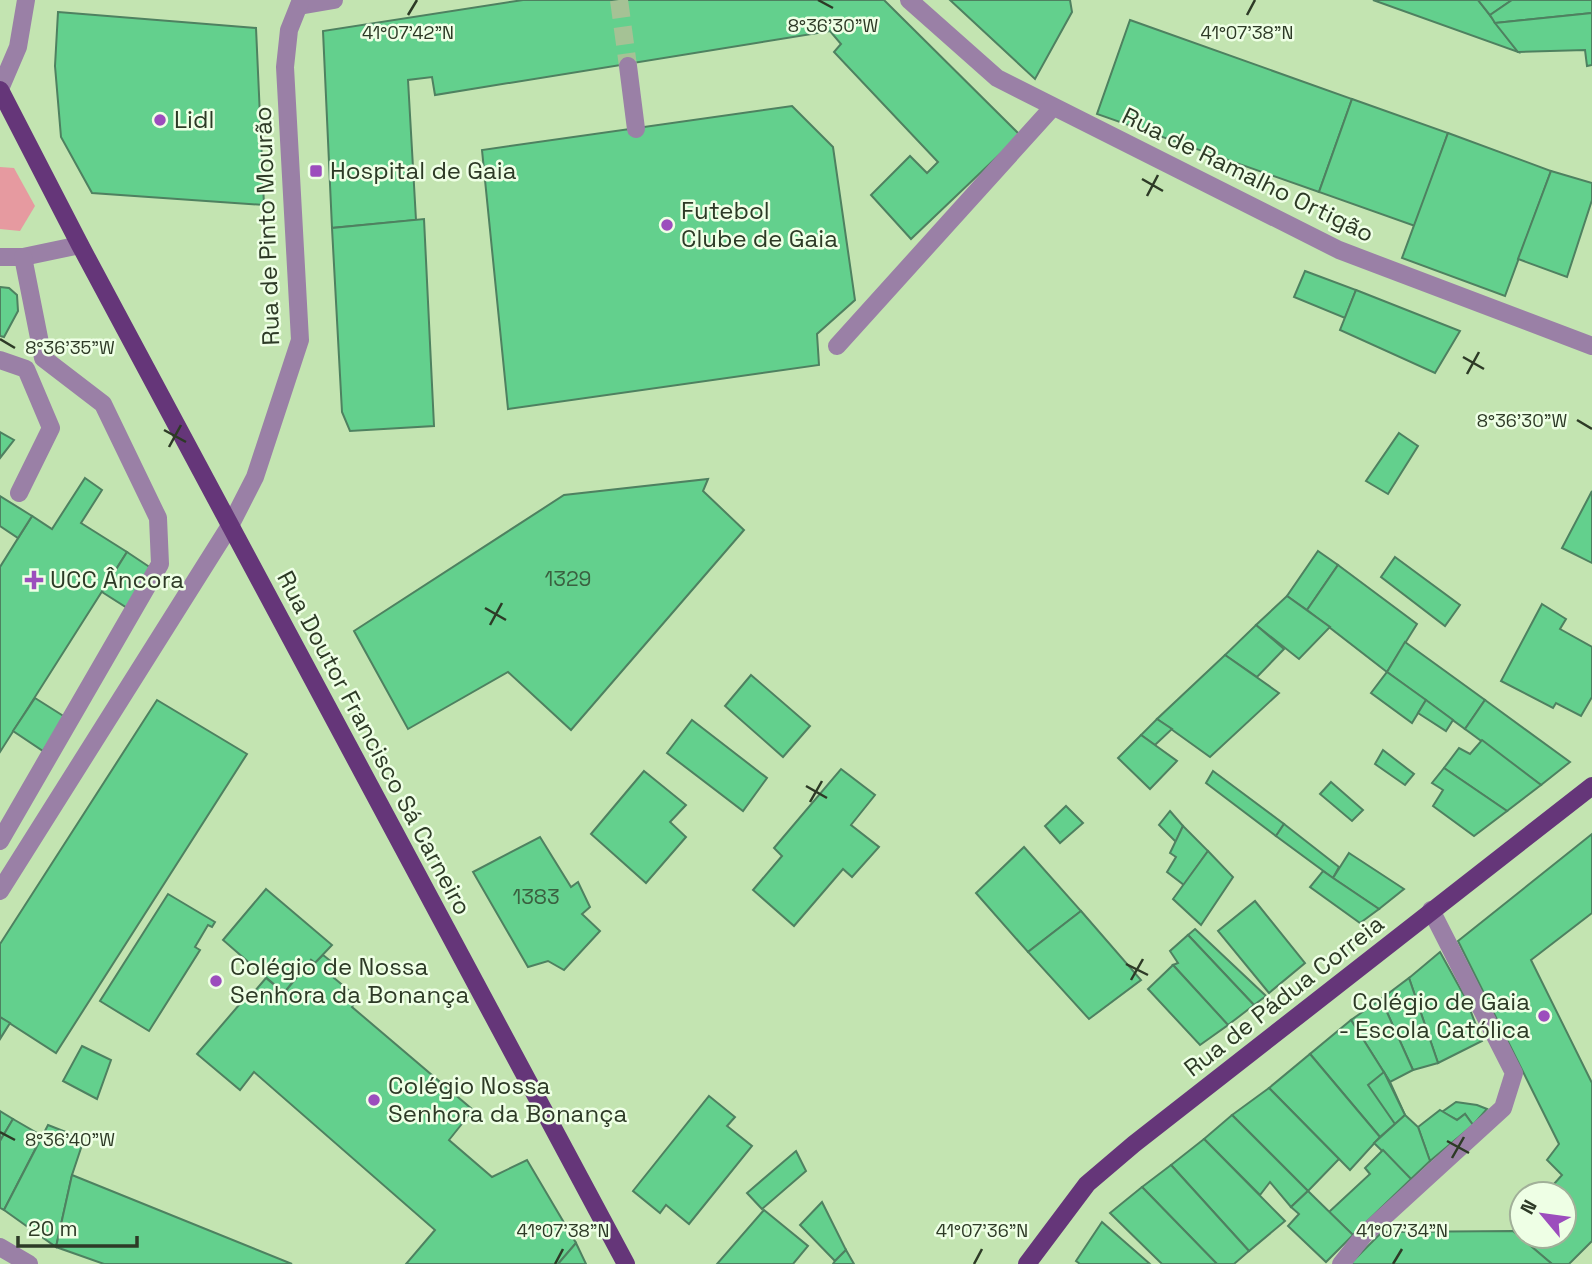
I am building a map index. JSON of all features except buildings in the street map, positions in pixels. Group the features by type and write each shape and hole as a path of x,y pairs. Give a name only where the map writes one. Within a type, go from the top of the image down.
{"main road":[{"name":"Rua Doutor Francisco Sá Carneiro","path":"0,89 79,245 626,1264"},
{"name":"Rua de Pádua Correia","path":"1027,1264 1087,1184 1592,786"}],"street":[{"path":"0,89 18,47 26,0"},
{"path":"300,3 334,0"},
{"name":"Rua de Ramalho Ortigão","path":"909,0 997,78 1053,107 1339,250 1592,346"},
{"name":"Rua de Pinto Mourão","path":"0,891 231,524 254,477 300,340 285,67 289,30 300,3"},
{"path":"628,66 636,129"},
{"path":"837,345 1053,107"},
{"path":"0,257 23,257 79,245"},
{"path":"0,841 160,564 158,518 103,404 43,358 23,257"},
{"path":"0,360 26,369 51,428 19,492"},
{"path":"1341,1264 1364,1234 1503,1108 1514,1073 1432,911"},
{"path":"0,1247 29,1264"}],"shaded area":[{"path":"0,167 14,168 35,206 20,231 0,229"}],"tunnel":[{"path":"619,0 628,66"}],"place":[{"name":"Lidl","path":"160,120"},
{"name":"Hospital de Gaia","path":"316,171"},
{"name":"Futebol Clube de Gaia","path":"667,225"},
{"name":"UCC Âncora","path":"34,580"},
{"name":"Colégio de Nossa Senhora da Bonança","path":"216,981"},
{"name":"Colégio de Gaia - Escola Católica","path":"1544,1016"},
{"name":"Colégio Nossa Senhora da Bonança","path":"374,1100"}]}
